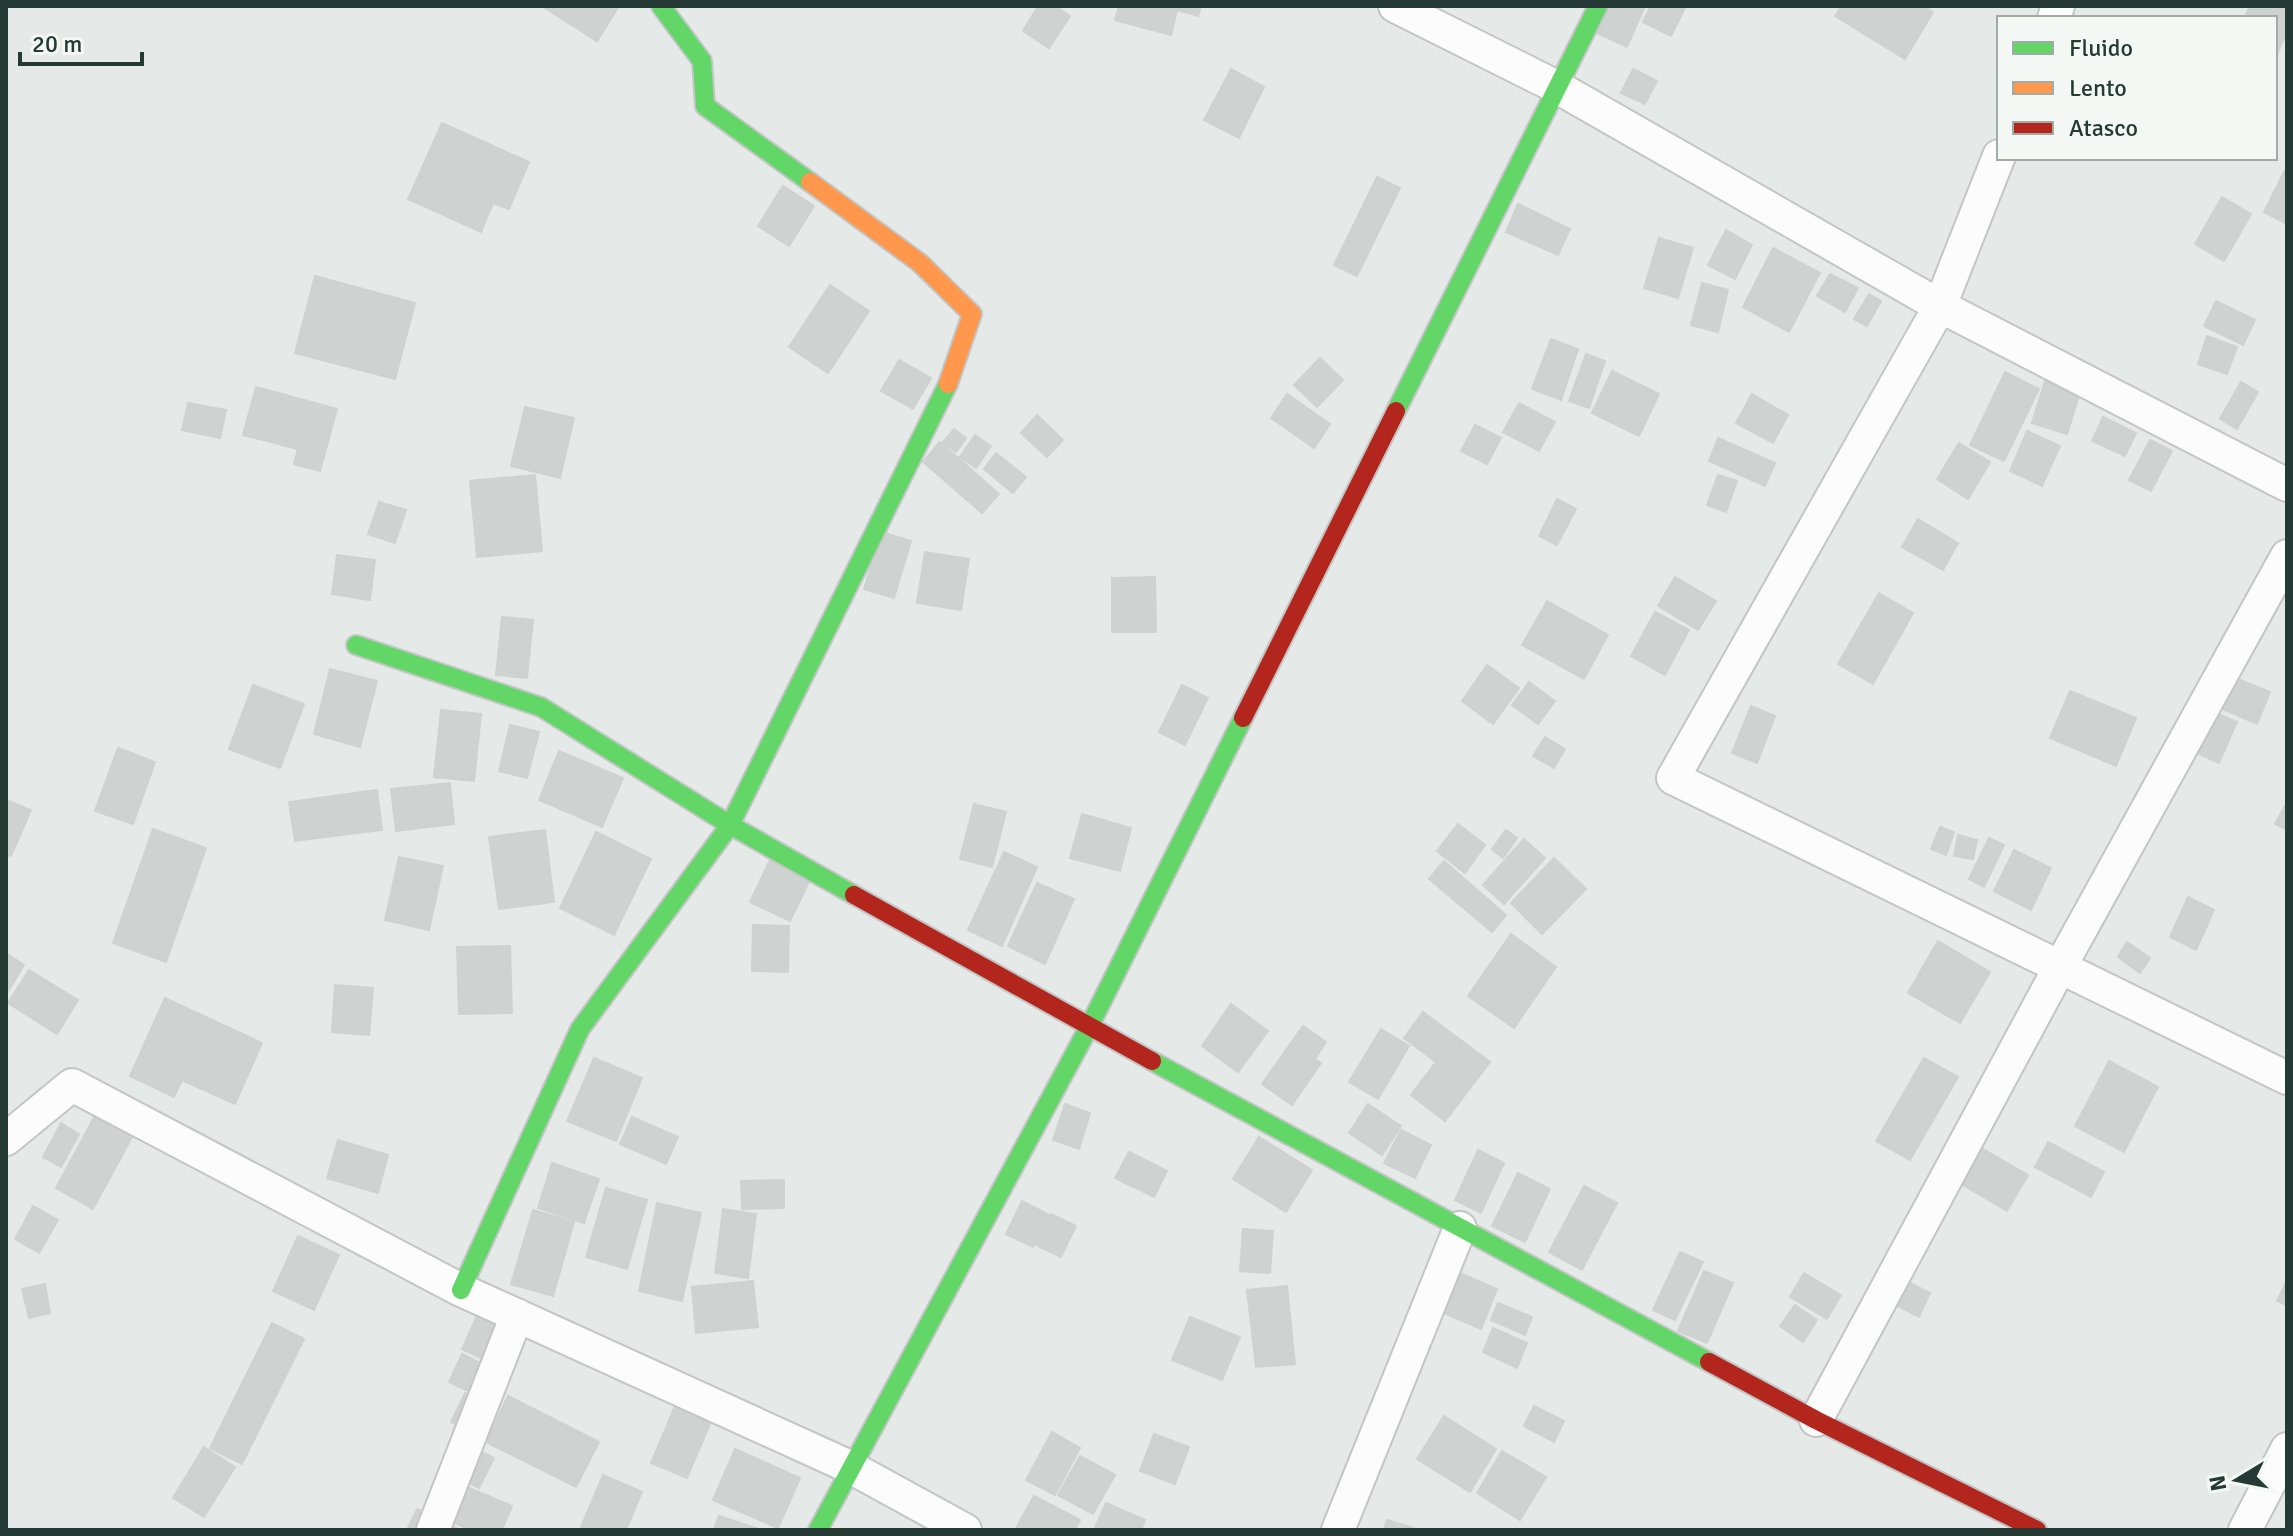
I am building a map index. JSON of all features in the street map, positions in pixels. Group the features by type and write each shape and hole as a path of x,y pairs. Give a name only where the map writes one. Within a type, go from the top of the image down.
{"street":[{"path":"461,1290 580,1029 730,825 953,373 972,314 920,263 705,106 702,61 661,6"},
{"path":"1395,6 1557,87 1940,306 2287,485"},
{"path":"818,1530 1089,1027 1598,6"},
{"path":"1997,160 1940,306 1673,778 2287,1078"},
{"path":"1816,1420 2060,967 2287,556"},
{"path":"356,645 541,707 730,825 1089,1027 1816,1420 2037,1530"},
{"path":"6,1139 72,1085 461,1290 850,1467 965,1530"},
{"path":"1338,1530 1460,1228"},
{"path":"433,1530 517,1315"},
{"path":"2245,1530 2287,1449"}],"building":[{"path":"542,6 619,6 597,41"},
{"path":"1038,6 1055,6 1070,16 1049,48 1023,31"},
{"path":"1119,6 1201,6 1198,16 1177,10 1171,35 1115,20"},
{"path":"1610,6 1645,6 1627,47 1597,33"},
{"path":"1651,6 1686,6 1671,36 1643,22"},
{"path":"1842,6 1924,6 1933,12 1905,59 1835,16"},
{"path":"2250,6 2287,6 2287,32 2277,54 2277,16 2245,16"},
{"path":"1231,69 1264,87 1239,138 1204,120"},
{"path":"1633,69 1657,81 1645,104 1621,93"},
{"path":"442,123 529,162 509,209 493,203 481,232 408,199"},
{"path":"2287,171 2287,224 2264,212"},
{"path":"1377,177 1400,188 1357,276 1334,265"},
{"path":"783,186 814,206 789,246 758,226"},
{"path":"2222,197 2251,214 2224,261 2195,244"},
{"path":"1518,204 1570,229 1558,255 1506,232"},
{"path":"1726,230 1752,245 1735,279 1708,265"},
{"path":"1659,238 1693,248 1678,298 1644,288"},
{"path":"1773,248 1820,273 1789,332 1743,307"},
{"path":"1830,274 1858,288 1845,312 1817,296"},
{"path":"315,276 415,303 395,379 295,353"},
{"path":"1702,283 1728,290 1718,332 1691,325"},
{"path":"830,285 869,311 828,373 789,347"},
{"path":"1869,294 1881,301 1867,326 1854,319"},
{"path":"2216,301 2255,320 2243,345 2204,326"},
{"path":"2207,336 2237,347 2227,374 2198,364"},
{"path":"1551,339 1578,349 1561,400 1532,389"},
{"path":"1586,354 1605,361 1589,408 1569,401"},
{"path":"1320,358 1343,380 1317,407 1294,385"},
{"path":"899,360 931,378 913,409 881,391"},
{"path":"1612,371 1659,394 1639,436 1592,413"},
{"path":"2005,372 2039,389 2004,461 1970,445"},
{"path":"2045,381 2080,393 2067,434 2032,423"},
{"path":"2241,382 2258,392 2237,429 2220,419"},
{"path":"256,387 337,409 320,471 294,464 298,449 243,435"},
{"path":"1287,394 1330,424 1314,448 1271,418"},
{"path":"1752,394 1788,415 1773,443 1736,423"},
{"path":"188,403 226,410 220,438 182,430"},
{"path":"1519,403 1555,422 1539,451 1503,432"},
{"path":"525,407 574,418 560,478 511,466"},
{"path":"1037,415 1063,440 1047,457 1021,433"},
{"path":"2103,417 2136,433 2125,456 2092,441"},
{"path":"1475,425 1501,438 1487,464 1461,451"},
{"path":"954,429 966,438 956,452 943,442"},
{"path":"2027,431 2060,446 2042,486 2010,471"},
{"path":"975,435 991,446 976,468 960,457"},
{"path":"1718,438 1775,463 1765,486 1709,461"},
{"path":"2150,440 2172,451 2151,491 2129,480"},
{"path":"940,442 999,494 982,513 923,462"},
{"path":"1959,443 1990,462 1968,499 1937,479"},
{"path":"996,453 1026,477 1013,493 984,469"},
{"path":"535,475 542,551 477,557 470,481"},
{"path":"1718,475 1737,481 1726,512 1707,505"},
{"path":"1557,499 1576,509 1557,545 1539,536"},
{"path":"379,502 406,510 395,543 368,534"},
{"path":"1918,519 1958,543 1943,570 1902,547"},
{"path":"881,532 911,541 894,598 864,589"},
{"path":"925,552 969,559 961,610 917,603"},
{"path":"337,555 375,560 370,600 332,594"},
{"path":"1155,577 1156,632 1112,632 1112,578"},
{"path":"1675,577 1716,601 1698,630 1658,606"},
{"path":"1879,593 1913,613 1873,684 1838,664"},
{"path":"1547,601 1608,635 1584,679 1522,645"},
{"path":"1655,612 1689,630 1665,675 1631,656"},
{"path":"502,617 533,620 527,678 496,675"},
{"path":"1487,665 1519,688 1493,724 1462,701"},
{"path":"330,669 377,681 360,747 314,734"},
{"path":"2233,677 2270,692 2257,724 2220,708"},
{"path":"1529,682 1555,701 1538,724 1512,705"},
{"path":"253,685 304,704 280,768 229,749"},
{"path":"1182,685 1208,698 1185,745 1159,732"},
{"path":"2070,691 2136,718 2116,766 2050,738"},
{"path":"1751,706 1775,716 1757,763 1732,753"},
{"path":"2207,709 2237,722 2219,763 2189,749"},
{"path":"441,710 481,714 474,781 434,777"},
{"path":"510,725 539,732 527,778 499,771"},
{"path":"1545,737 1565,749 1554,768 1533,756"},
{"path":"118,748 155,762 133,824 95,811"},
{"path":"559,751 623,778 602,827 539,800"},
{"path":"450,783 454,824 396,831 391,789"},
{"path":"377,790 382,830 295,841 289,802"},
{"path":"6,800 31,810 11,856 6,854"},
{"path":"2287,802 2287,830 2275,824"},
{"path":"974,804 1006,812 992,867 960,859"},
{"path":"1082,814 1131,828 1120,871 1070,858"},
{"path":"1458,824 1485,845 1465,873 1437,851"},
{"path":"1940,827 1954,832 1946,855 1931,849"},
{"path":"153,829 206,848 166,962 113,943"},
{"path":"545,830 554,902 499,909 489,837"},
{"path":"1506,830 1517,838 1503,858 1492,849"},
{"path":"596,832 651,859 614,935 560,908"},
{"path":"1958,835 1977,840 1973,859 1954,856"},
{"path":"1989,838 2004,845 1984,887 1969,879"},
{"path":"1524,839 1545,858 1504,904 1483,885"},
{"path":"2014,850 2051,868 2031,910 1994,891"},
{"path":"1004,852 1037,867 1002,946 968,930"},
{"path":"399,857 443,866 429,930 385,920"},
{"path":"1554,858 1586,889 1542,934 1511,903"},
{"path":"770,860 810,880 790,921 750,902"},
{"path":"1444,861 1506,915 1492,932 1429,879"},
{"path":"1037,883 1074,899 1045,964 1008,946"},
{"path":"2188,897 2214,910 2196,950 2170,937"},
{"path":"753,925 789,926 788,972 752,971"},
{"path":"1511,934 1556,967 1514,1028 1468,996"},
{"path":"1938,941 1990,972 1960,1023 1908,993"},
{"path":"2127,942 2150,958 2140,973 2118,957"},
{"path":"510,946 512,1013 459,1014 457,947"},
{"path":"6,953 24,965 6,995"},
{"path":"29,970 78,1000 57,1034 8,1003"},
{"path":"335,985 373,988 369,1035 332,1032"},
{"path":"165,998 262,1043 235,1104 182,1080 174,1097 130,1076"},
{"path":"1231,1004 1268,1031 1238,1072 1202,1046"},
{"path":"1423,1012 1490,1062 1445,1121 1411,1095 1436,1062 1404,1038"},
{"path":"1303,1026 1326,1042 1315,1059 1321,1063 1292,1105 1262,1084"},
{"path":"1381,1029 1409,1046 1378,1099 1349,1082"},
{"path":"594,1058 642,1078 616,1141 567,1121"},
{"path":"1924,1058 1958,1077 1910,1160 1876,1141"},
{"path":"2109,1061 2158,1087 2124,1152 2075,1126"},
{"path":"1065,1104 1090,1113 1079,1149 1053,1140"},
{"path":"1368,1104 1401,1126 1382,1155 1349,1133"},
{"path":"100,1106 138,1126 93,1209 56,1188"},
{"path":"632,1117 678,1137 666,1164 620,1144"},
{"path":"61,1123 79,1134 61,1167 43,1157"},
{"path":"1401,1130 1431,1145 1415,1178 1384,1163"},
{"path":"1259,1137 1312,1170 1286,1212 1233,1179"},
{"path":"338,1140 388,1155 378,1193 327,1178"},
{"path":"2048,1142 2104,1172 2091,1197 2035,1167"},
{"path":"1976,1145 2028,1175 2007,1211 1956,1181"},
{"path":"1478,1150 1504,1163 1481,1213 1455,1200"},
{"path":"1129,1152 1167,1171 1154,1197 1115,1178"},
{"path":"552,1163 599,1179 584,1223 538,1208"},
{"path":"1518,1173 1550,1189 1525,1242 1492,1226"},
{"path":"784,1180 784,1208 742,1209 741,1181"},
{"path":"1584,1186 1617,1203 1582,1270 1549,1252"},
{"path":"606,1188 647,1200 627,1269 586,1257"},
{"path":"1022,1201 1049,1215 1033,1247 1006,1234"},
{"path":"657,1203 701,1213 682,1301 639,1291"},
{"path":"33,1206 58,1220 39,1253 15,1239"},
{"path":"723,1209 756,1214 748,1278 715,1273"},
{"path":"533,1210 574,1222 553,1296 511,1284"},
{"path":"1051,1214 1076,1226 1061,1257 1036,1245"},
{"path":"1243,1229 1273,1231 1270,1273 1240,1271"},
{"path":"298,1236 339,1255 314,1310 273,1291"},
{"path":"1680,1252 1703,1262 1675,1320 1653,1310"},
{"path":"1455,1271 1497,1289 1481,1329 1439,1311"},
{"path":"1704,1271 1733,1283 1707,1343 1678,1331"},
{"path":"1804,1273 1841,1295 1827,1319 1790,1297"},
{"path":"2287,1280 2287,1305 2277,1301"},
{"path":"753,1281 758,1327 696,1333 692,1287"},
{"path":"1906,1281 1930,1293 1919,1317 1894,1304"},
{"path":"45,1284 50,1313 29,1318 22,1289"},
{"path":"1287,1286 1295,1364 1256,1367 1247,1290"},
{"path":"1498,1303 1532,1317 1525,1335 1491,1320"},
{"path":"1795,1305 1817,1320 1803,1342 1780,1326"},
{"path":"481,1307 519,1325 500,1367 462,1349"},
{"path":"1190,1317 1240,1337 1222,1380 1172,1360"},
{"path":"272,1323 304,1339 242,1464 210,1448"},
{"path":"1493,1328 1527,1343 1517,1368 1483,1352"},
{"path":"462,1354 502,1374 489,1401 449,1382"},
{"path":"465,1393 494,1407 480,1436 451,1422"},
{"path":"508,1396 599,1442 576,1487 486,1442"},
{"path":"676,1404 712,1419 687,1478 651,1463"},
{"path":"1534,1406 1564,1421 1554,1442 1524,1426"},
{"path":"1444,1416 1496,1449 1470,1492 1417,1459"},
{"path":"1052,1432 1080,1448 1055,1495 1026,1480"},
{"path":"1154,1434 1189,1447 1175,1484 1140,1471"},
{"path":"456,1439 494,1458 479,1488 442,1469"},
{"path":"204,1447 235,1467 204,1517 173,1498"},
{"path":"735,1449 800,1478 778,1528 713,1500"},
{"path":"1502,1451 1546,1477 1520,1520 1477,1493"},
{"path":"1080,1456 1115,1475 1093,1514 1058,1495"},
{"path":"603,1475 642,1492 626,1530 587,1530 581,1527"},
{"path":"462,1485 512,1506 502,1530 470,1530 448,1520"},
{"path":"1034,1496 1080,1520 1075,1530 1015,1530"},
{"path":"1106,1503 1145,1520 1141,1530 1094,1530"},
{"path":"417,1509 460,1530 407,1530"},
{"path":"719,1516 762,1530 714,1530"},
{"path":"1387,1520 1420,1530 1384,1530"}],"traffic: fast":[{"path":"661,6 702,61 705,106 810,182"},
{"path":"1396,411 1598,6"},
{"path":"461,1290 580,1029 730,825 948,384"},
{"path":"356,645 541,707 730,825 854,895"},
{"path":"818,1530 1089,1027 1243,718"},
{"path":"1152,1061 1709,1362"}],"traffic: slow":[{"path":"810,182 920,263 972,314 948,384"}],"traffic: jam":[{"path":"1243,718 1396,411"},
{"path":"854,895 1152,1061"},
{"path":"1709,1362 1816,1420 2037,1530"}]}
